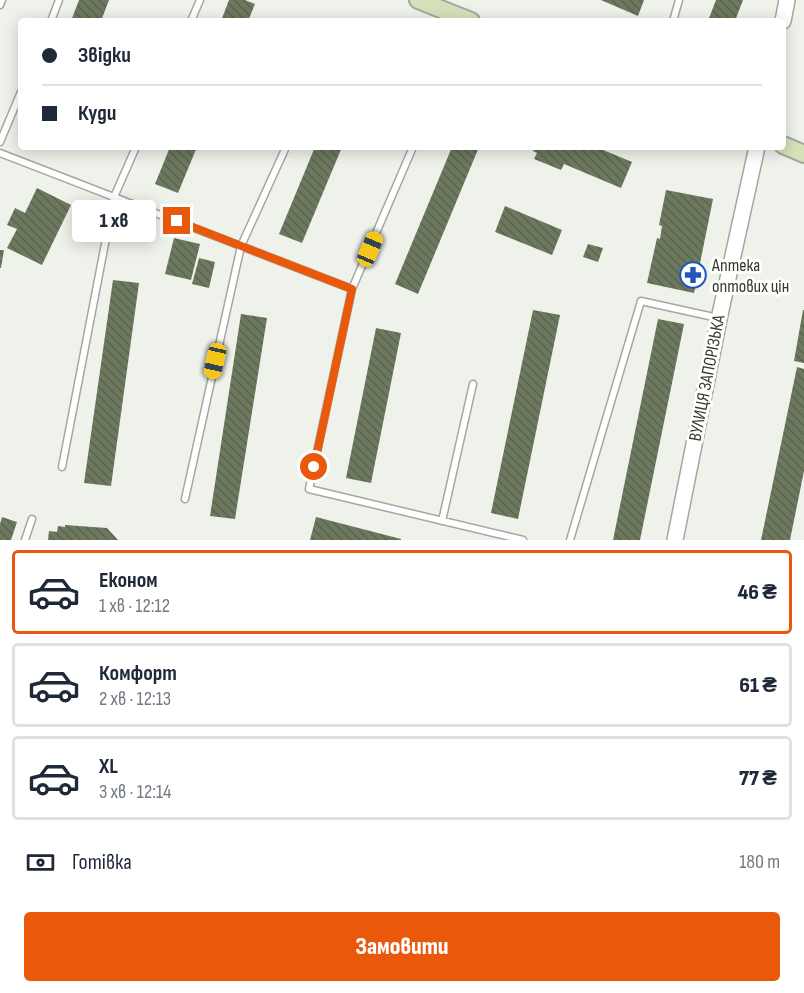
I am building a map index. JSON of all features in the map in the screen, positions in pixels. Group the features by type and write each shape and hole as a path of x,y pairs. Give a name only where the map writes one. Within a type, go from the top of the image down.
{"main road":[{"path":"418,0 463,18"},
{"path":"786,146 804,154"}],"street":[{"path":"784,18 787,0"},
{"name":"ВУЛИЦЯ ЗАПОРІЗЬКА","path":"675,540 719,318 756,150"}],"lane":[{"path":"0,5 2,0"},
{"path":"52,18 59,0"},
{"path":"192,18 200,0"},
{"path":"674,18 679,0"},
{"path":"0,142 18,99"},
{"path":"62,466 114,197 135,150"},
{"path":"185,499 241,246 285,150"},
{"path":"412,150 352,289 309,489 523,540"},
{"path":"0,153 352,289"},
{"path":"570,540 641,301 719,318"},
{"path":"442,521 472,384"},
{"path":"25,540 32,519"}],"building":[{"path":"79,0 109,0 102,18 72,18"},
{"path":"229,0 245,0 255,4 249,18 222,18"},
{"path":"601,0 644,0 638,16"},
{"path":"716,0 743,0 736,18 709,18"},
{"path":"169,150 196,150 178,193 155,184"},
{"path":"314,150 341,150 302,243 279,234"},
{"path":"451,150 478,150 418,294 395,284"},
{"path":"603,150 632,162 621,188 564,164 561,170 534,159 537,153 533,151"},
{"path":"37,188 71,205 42,265 7,248 17,229 7,225 15,208 25,213"},
{"path":"666,190 713,199 694,293 647,283 657,238 660,239 662,226 659,225"},
{"path":"505,206 562,230 552,255 495,232"},
{"path":"174,238 200,244 191,280 165,274"},
{"path":"588,244 603,248 598,262 583,257"},
{"path":"0,250 4,250 1,268 0,268"},
{"path":"199,258 215,262 209,288 192,284"},
{"path":"113,280 139,283 111,486 84,483"},
{"path":"533,310 560,315 518,519 491,513"},
{"path":"804,310 804,363 794,361"},
{"path":"241,314 267,318 235,519 210,516"},
{"path":"658,319 684,324 640,540 613,540"},
{"path":"376,328 401,333 371,483 346,478"},
{"path":"797,367 804,369 804,471 790,540 761,540"},
{"path":"2,517 17,522 11,540 0,540"},
{"path":"316,517 401,539 401,540 310,540"},
{"path":"65,525 107,528 118,540 48,540 49,531 57,532 58,526 65,527"}],"place":[{"name":"Аптека оптових цін","path":"693,275"}],"route":[{"path":"177,221 352,289 314,467"}]}
